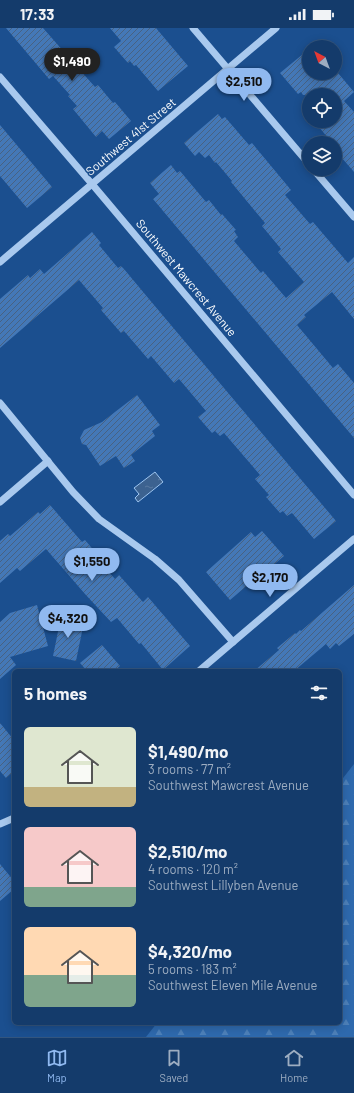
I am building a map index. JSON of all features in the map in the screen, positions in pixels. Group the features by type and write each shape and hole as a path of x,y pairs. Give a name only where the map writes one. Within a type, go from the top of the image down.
{"street":[{"path":"193,28 302,156"},
{"name":"Southwest 41st Street","path":"0,262 276,28"},
{"name":"Southwest Mawcrest Avenue","path":"0,77 354,495"},
{"path":"320,176 354,217"},
{"path":"0,403 73,492 99,519 155,559 179,580 233,642"},
{"path":"0,502 48,461"},
{"path":"201,669 354,539"},
{"path":"0,824 12,819"}],"green space":[{"path":"354,764 354,1037 146,1037 155,1025 342,1025 342,779"}],"water":[{"path":"155,472 163,482 138,502 135,498 139,494 134,488"}],"building":[{"path":"6,28 43,28 95,87 98,85 131,121 109,139 102,131 96,137 73,109 77,106 68,96 70,95 53,76 49,79"},
{"path":"110,28 156,28 188,66 158,91 136,65 134,66 130,61 128,63 114,47 121,41"},
{"path":"302,55 302,80 342,80 342,78 354,92 344,101 354,112 354,172 342,158 342,136 326,136 320,128 342,128 342,88 302,88 302,94 301,92 298,94 280,73"},
{"path":"218,114 222,119 225,117 249,145 252,143 291,190 285,195 310,224 313,222 348,263 354,257 354,319 332,292 304,315 306,317 297,325 333,368 338,364 354,383 354,438 153,199 159,194 150,183 171,165 177,173 180,171 206,202 209,200 236,230 234,231 238,237 234,241 261,273 263,271 286,298 304,282 278,252 281,249 262,226 265,223 216,162 215,163 209,155 205,158 199,152 195,156 184,143"},
{"path":"0,125 52,187 27,208 0,176"},
{"path":"92,232 101,243 99,245 118,268 121,266 124,269 336,521 314,539 292,513 287,516 283,511 280,513 266,497 269,495 255,479 260,475 224,433 220,436 215,431 212,433 198,417 206,411 179,379 174,383 151,356 148,359 124,331 121,333 101,310 103,308 79,280 0,348 0,299 28,275 30,278 40,269 44,274"},
{"path":"137,395 160,425 152,431 155,436 131,455 135,461 124,468 116,456 100,466 86,445 82,444 80,438 84,430 102,422"},
{"path":"50,505 82,542 85,540 102,560 100,562 115,579 119,575 143,602 148,597 190,646 164,669 162,669 141,643 139,644 117,618 111,622 46,549 20,571 17,568 0,583 0,541 8,534 10,536 38,512 40,514"},
{"path":"262,531 284,556 230,600 206,572 251,532 255,537"},
{"path":"354,585 354,634 339,646 336,643 330,649 326,644 296,669 256,669 279,650 277,648 295,633 296,634 300,630 301,631"},
{"path":"37,605 48,646 10,657 16,665 0,679 0,622 10,613"},
{"path":"61,617 84,622 76,661 53,656"},
{"path":"102,645 120,666 116,669 85,669 80,663"},
{"path":"0,723 12,738 12,773 6,778 0,771"},
{"path":"0,864 12,879 12,891 0,901"}]}
